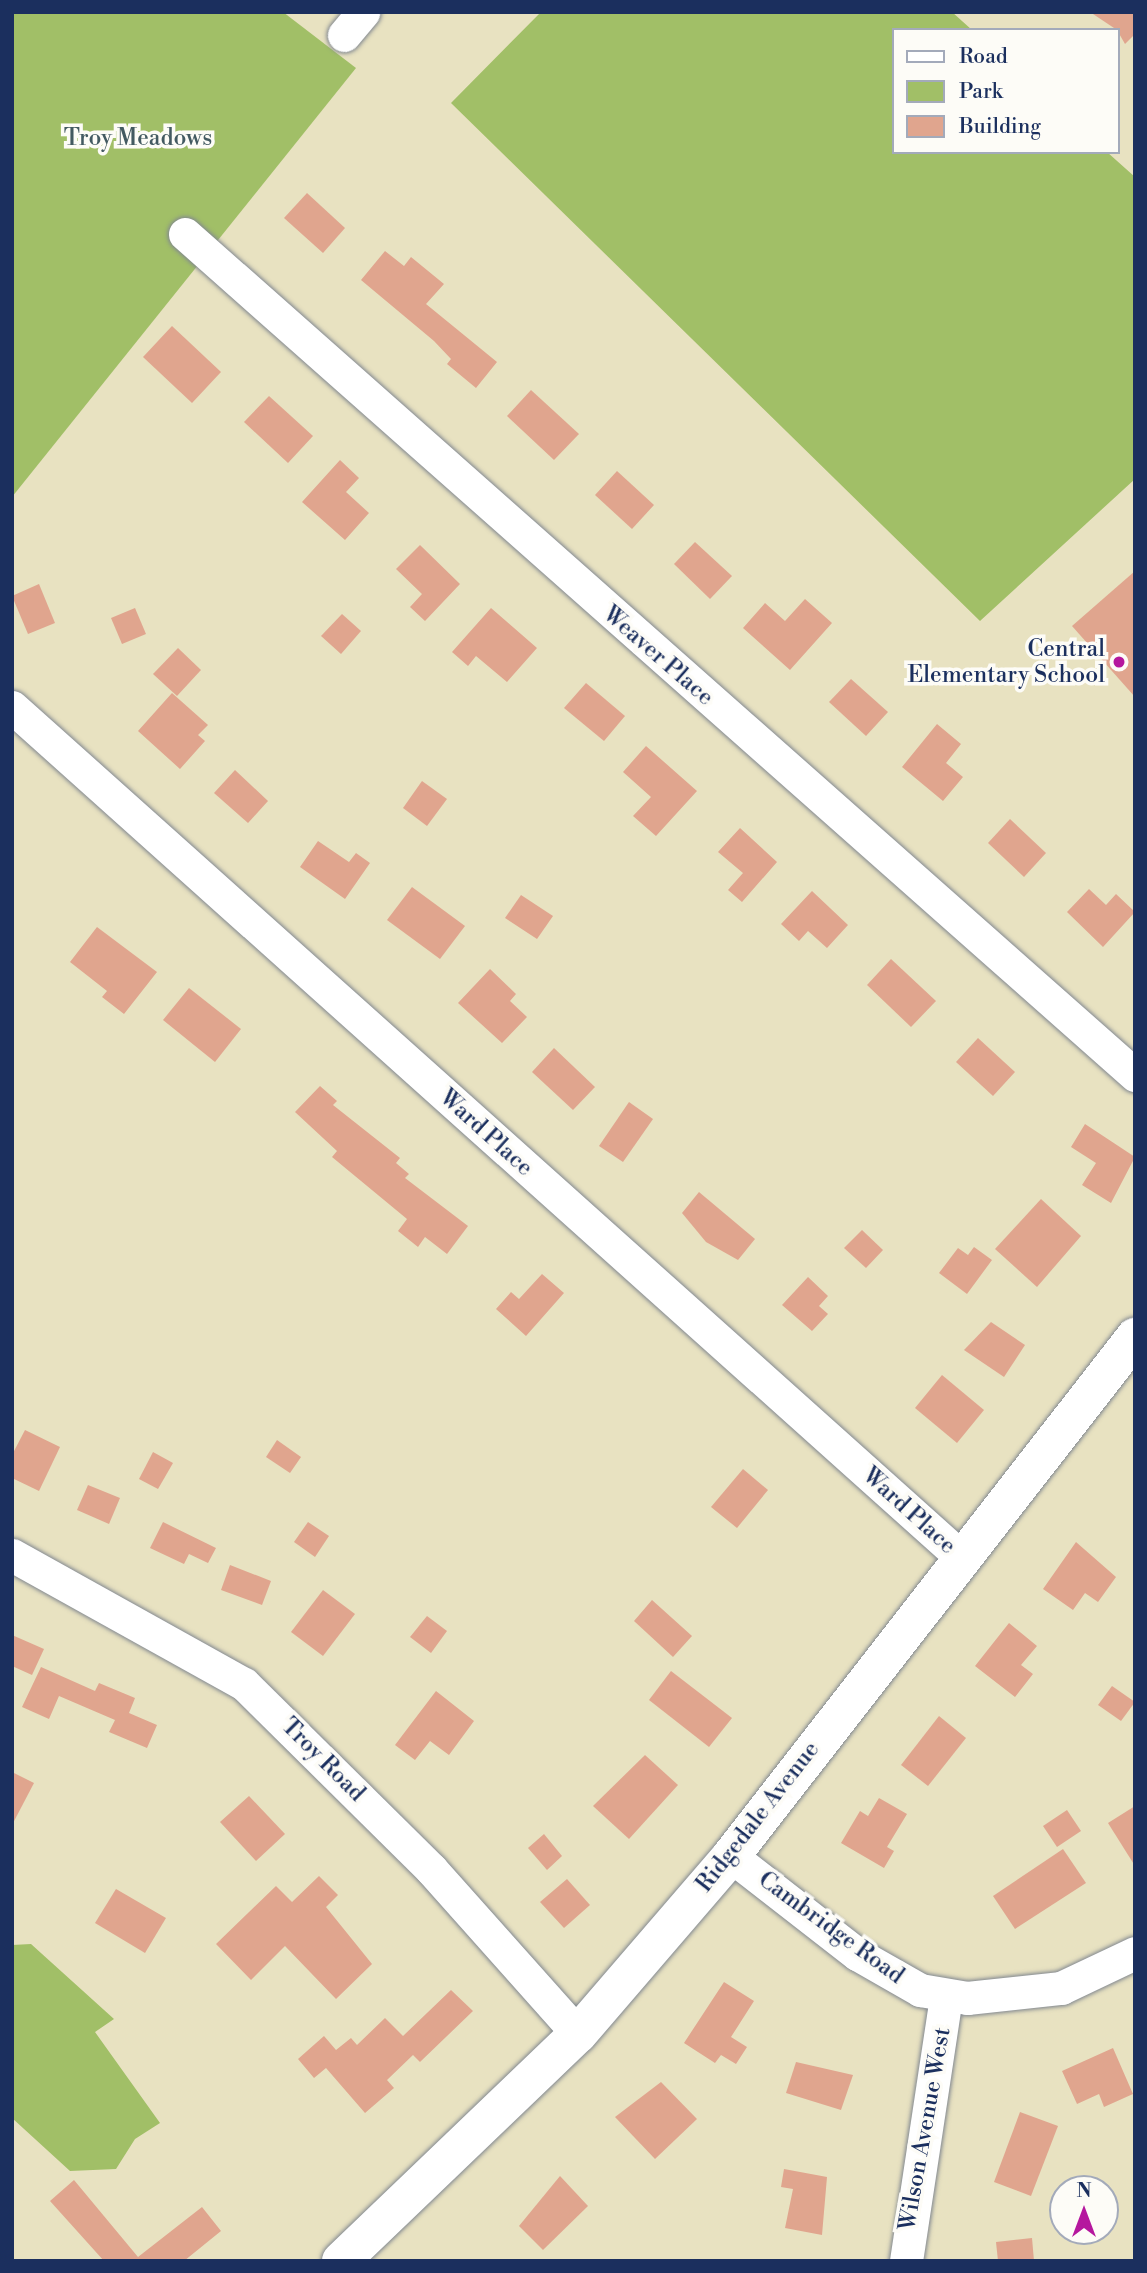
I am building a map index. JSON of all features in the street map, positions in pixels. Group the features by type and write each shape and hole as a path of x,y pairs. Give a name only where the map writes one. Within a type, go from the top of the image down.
{"main road":[{"name":"Ridgedale Avenue","path":"341,2261 578,2035 731,1856 961,1557 1135,1337"}],"street":[{"name":"Weaver Place","path":"185,234 1135,1075"},
{"name":"Ward Place","path":"12,707 961,1557"},
{"name":"Troy Road","path":"12,1555 244,1684 431,1869 578,2035"},
{"name":"Cambridge Road","path":"731,1856 891,1978 946,1996 1061,1988 1135,1953"},
{"name":"Wilson Avenue West","path":"906,2261 946,1996"}],"green space":[{"name":"Troy Meadows","path":"12,12 283,12 356,68 12,497"},
{"path":"541,12 952,12 970,28 892,28 892,154 1109,154 1135,177 1135,479 980,621 451,103"},
{"path":"31,1944 114,2019 95,2032 160,2123 135,2139 116,2169 70,2171 12,2118 12,1945"}],"building":[{"path":"1090,12 1135,12 1135,34 1125,44 1119,28 1114,28"},
{"path":"307,193 345,228 323,253 284,218"},
{"path":"385,251 404,266 411,257 444,284 426,304 497,362 476,388 447,364 451,359 434,341 361,280"},
{"path":"172,326 221,372 192,403 143,357"},
{"path":"531,390 579,434 554,460 507,416"},
{"path":"269,396 313,436 288,463 244,422"},
{"path":"340,460 359,478 346,492 369,513 345,540 302,502"},
{"path":"617,471 654,505 632,529 595,495"},
{"path":"695,542 732,576 710,599 674,564"},
{"path":"420,545 460,584 425,621 410,607 422,594 396,569"},
{"name":"Central Elementary School","path":"1135,571 1135,697 1072,626"},
{"path":"39,584 55,623 28,634 12,596"},
{"path":"805,599 832,623 790,670 743,628 765,603 785,621"},
{"path":"135,608 146,634 122,644 111,618"},
{"path":"491,608 537,648 507,682 476,656 468,666 452,652"},
{"path":"342,614 361,631 341,654 321,636"},
{"path":"178,648 201,670 177,696 153,674"},
{"path":"851,679 888,712 866,736 829,702"},
{"path":"586,683 625,716 604,741 564,708"},
{"path":"172,693 208,725 198,735 205,741 180,769 138,731"},
{"path":"937,724 961,744 946,763 963,777 943,801 902,767"},
{"path":"646,746 697,791 656,836 633,816 651,797 623,772"},
{"path":"235,770 268,801 248,823 214,793"},
{"path":"422,781 447,799 427,826 403,808"},
{"path":"1010,819 1046,853 1024,877 988,843"},
{"path":"740,828 777,862 742,902 728,890 743,873 718,852"},
{"path":"318,841 349,862 356,853 370,863 345,899 300,867"},
{"path":"412,887 465,926 440,959 387,920"},
{"path":"1089,889 1106,905 1116,894 1135,912 1103,947 1067,912"},
{"path":"812,891 848,925 827,948 808,931 799,941 781,924"},
{"path":"521,895 553,916 537,939 505,918"},
{"path":"97,927 157,972 124,1014 102,997 107,991 70,962"},
{"path":"891,959 936,1001 911,1027 867,985"},
{"path":"490,969 516,994 510,1001 527,1017 502,1043 458,1003"},
{"path":"189,988 241,1029 215,1062 163,1020"},
{"path":"978,1038 1015,1072 993,1096 956,1062"},
{"path":"554,1048 595,1087 573,1110 532,1072"},
{"path":"320,1086 337,1101 333,1105 400,1158 396,1163 409,1174 405,1178 468,1226 447,1254 425,1237 418,1247 398,1231 407,1219 332,1157 337,1151 295,1112"},
{"path":"629,1102 653,1119 623,1162 599,1146"},
{"path":"1085,1124 1135,1157 1111,1203 1082,1185 1096,1163 1071,1147"},
{"path":"699,1192 755,1239 738,1260 706,1242 682,1213"},
{"path":"1041,1199 1081,1236 1037,1287 995,1249"},
{"path":"862,1230 883,1250 866,1268 844,1248"},
{"path":"974,1247 992,1260 967,1294 939,1273 958,1248 968,1255"},
{"path":"542,1274 564,1293 526,1336 496,1309 511,1292 519,1299"},
{"path":"808,1277 828,1296 819,1306 828,1314 812,1331 782,1305"},
{"path":"991,1322 1025,1345 1004,1377 964,1350"},
{"path":"942,1375 984,1410 957,1443 915,1408"},
{"path":"25,1430 60,1447 39,1491 12,1478 12,1455"},
{"path":"277,1440 301,1457 290,1473 266,1457"},
{"path":"153,1452 173,1463 158,1489 139,1479"},
{"path":"743,1469 768,1490 737,1528 711,1507"},
{"path":"88,1485 120,1498 109,1524 77,1510"},
{"path":"163,1522 216,1548 208,1563 189,1554 184,1564 150,1548"},
{"path":"308,1522 329,1536 315,1557 294,1542"},
{"path":"1076,1542 1116,1577 1098,1602 1085,1593 1073,1610 1043,1589"},
{"path":"230,1565 271,1581 262,1605 221,1590"},
{"path":"323,1590 355,1614 323,1656 291,1632"},
{"path":"652,1600 692,1636 673,1657 634,1621"},
{"path":"427,1616 447,1631 431,1653 410,1637"},
{"path":"1009,1623 1037,1646 1021,1665 1033,1674 1015,1697 975,1666"},
{"path":"12,1635 44,1649 32,1675 12,1666"},
{"path":"41,1667 95,1691 99,1683 135,1698 129,1713 157,1725 147,1748 109,1732 115,1720 59,1696 49,1719 22,1707"},
{"path":"671,1671 732,1718 709,1747 649,1700"},
{"path":"1112,1686 1135,1702 1121,1721 1098,1705"},
{"path":"436,1691 474,1721 449,1755 430,1741 415,1760 395,1745"},
{"path":"939,1716 966,1738 928,1786 901,1765"},
{"path":"645,1755 678,1785 629,1839 593,1806"},
{"path":"12,1772 34,1783 12,1825"},
{"path":"249,1796 285,1834 256,1861 220,1822"},
{"path":"879,1798 907,1814 887,1847 894,1851 884,1868 841,1843 860,1811 868,1816"},
{"path":"1135,1806 1135,1866 1108,1823"},
{"path":"1067,1810 1081,1831 1057,1847 1043,1826"},
{"path":"544,1834 562,1856 547,1870 528,1848"},
{"path":"1063,1849 1086,1883 1015,1929 993,1896"},
{"path":"319,1876 338,1895 326,1907 372,1964 336,1999 285,1946 251,1980 216,1944 276,1886 292,1902"},
{"path":"567,1879 590,1905 564,1928 540,1902"},
{"path":"116,1889 166,1918 145,1953 95,1923"},
{"path":"724,1982 754,2001 731,2037 747,2047 736,2064 721,2055 715,2063 684,2043"},
{"path":"451,1990 473,2011 420,2062 413,2055 387,2080 394,2088 365,2113 326,2068 314,2078 298,2059 324,2036 336,2050 351,2038 357,2045 385,2018 403,2036"},
{"path":"1113,2048 1133,2094 1104,2107 1099,2094 1077,2104 1062,2071"},
{"path":"796,2062 853,2075 841,2110 786,2093"},
{"path":"661,2082 697,2119 655,2159 615,2117"},
{"path":"1020,2112 1058,2126 1031,2196 994,2182"},
{"path":"784,2169 827,2177 822,2235 785,2228 793,2189 781,2187"},
{"path":"560,2176 588,2206 543,2250 519,2226"},
{"path":"74,2180 138,2257 202,2207 221,2231 184,2261 104,2261 50,2201"},
{"path":"1032,2238 1034,2261 998,2261 996,2242"}],"place":[{"name":"Central Elementary School","path":"1119,662"}]}
